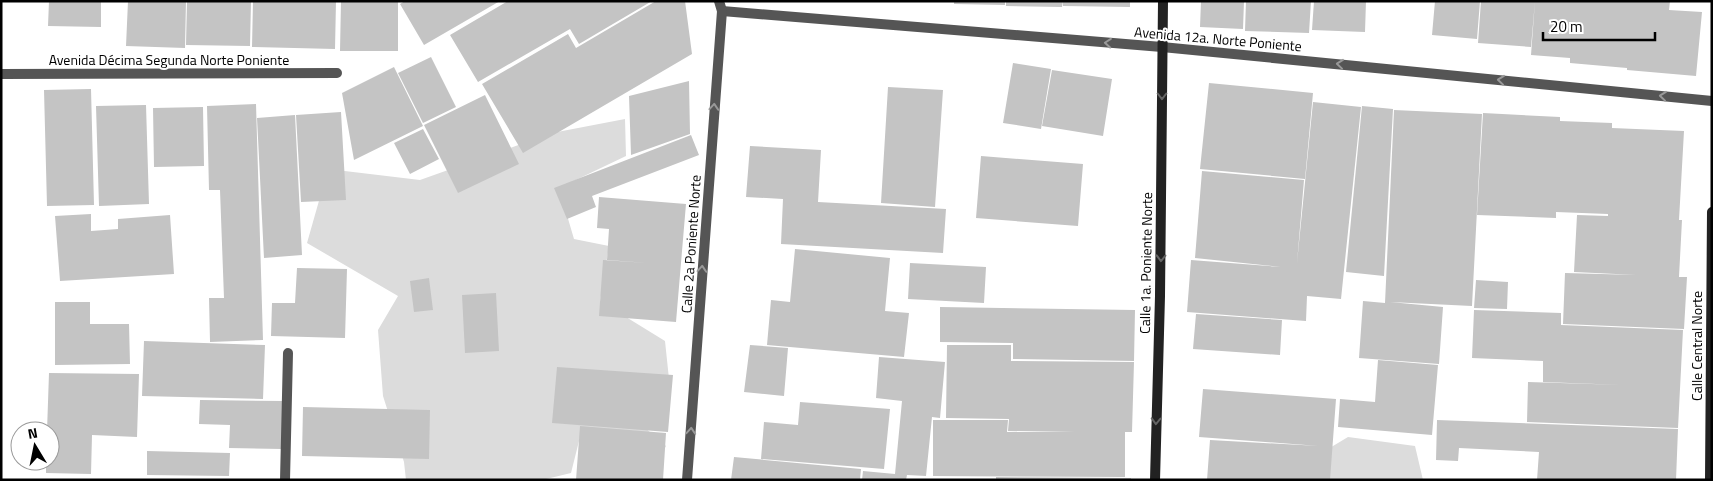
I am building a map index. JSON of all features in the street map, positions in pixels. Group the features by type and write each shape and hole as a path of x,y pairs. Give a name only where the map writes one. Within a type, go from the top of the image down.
{"main road":[{"name":"Calle 1a. Poniente Norte","path":"1154,480 1160,296 1163,1"},
{"name":"Calle Central Norte","path":"1710,480 1712,212"}],"street":[{"name":"Avenida 12a. Norte Poniente","path":"720,6 1712,101"},
{"name":"Calle 2a Poniente Norte","path":"687,480 720,6"},
{"name":"Avenida Décima Segunda Norte Poniente","path":"1,74 337,73"},
{"path":"285,480 288,352"}],"shaded area":[{"path":"625,119 626,156 559,188 574,239 609,246 600,301 665,341 669,379 591,381 666,446 646,480 582,429 571,473 542,480 406,480 404,462 383,396 378,330 398,296 307,243 328,169 420,180 552,133"},
{"path":"1348,437 1415,446 1423,480 1303,480 1318,455"}],"building":[{"path":"49,1 101,1 101,27 48,26"},
{"path":"128,1 186,1 185,48 126,46"},
{"path":"187,1 251,1 250,46 186,45"},
{"path":"253,1 336,1 335,49 252,47"},
{"path":"341,1 398,1 398,51 340,51"},
{"path":"405,1 500,1 424,45 400,4"},
{"path":"508,1 652,1 579,44 570,29 478,82 450,35"},
{"path":"656,1 685,1 692,54 523,153 482,84 568,34 576,48"},
{"path":"954,1 1005,1 1005,5 954,4"},
{"path":"1006,1 1063,1 1062,7 1006,6"},
{"path":"1063,1 1130,1 1130,7 1063,6"},
{"path":"1201,1 1244,1 1243,29 1200,27"},
{"path":"1246,1 1311,1 1309,33 1245,31"},
{"path":"1314,1 1366,1 1365,32 1312,30"},
{"path":"1435,1 1480,1 1477,39 1432,35"},
{"path":"1481,1 1535,1 1531,47 1478,43"},
{"path":"1535,1 1670,1 1669,10 1702,12 1696,76 1570,63 1570,58 1531,55"},
{"path":"431,57 456,107 423,123 398,73"},
{"path":"1013,63 1051,69 1041,129 1003,123"},
{"path":"394,67 423,126 354,160 342,93"},
{"path":"1052,70 1112,79 1103,136 1042,126"},
{"path":"689,81 690,134 631,155 629,96"},
{"path":"1209,83 1313,93 1305,179 1200,169"},
{"path":"888,87 943,90 935,207 881,203"},
{"path":"91,89 94,205 47,206 44,90"},
{"path":"485,95 519,164 458,193 424,125"},
{"path":"1313,102 1361,107 1341,299 1307,296 1306,321 1187,312 1191,260 1281,267 1195,258 1202,171 1304,180 1297,263"},
{"path":"256,104 263,340 210,342 209,298 224,298 220,190 209,190 207,106"},
{"path":"146,105 149,204 99,206 96,106"},
{"path":"1362,106 1393,109 1384,276 1346,272"},
{"path":"203,107 204,166 154,167 153,108"},
{"path":"1394,110 1482,114 1472,306 1390,302 1443,307 1439,364 1359,358 1363,301 1385,303"},
{"path":"341,112 346,200 301,202 296,115"},
{"path":"1483,113 1560,117 1560,121 1612,123 1612,128 1684,131 1679,220 1682,220 1679,277 1687,277 1684,329 1563,324 1565,273 1637,275 1574,272 1577,215 1608,216 1608,214 1556,212 1556,218 1477,215"},
{"path":"295,115 302,255 264,258 257,118"},
{"path":"423,129 439,159 410,174 394,143"},
{"path":"691,135 699,155 592,196 596,207 567,219 554,188"},
{"path":"750,146 821,150 818,202 946,209 943,253 781,244 783,199 746,197"},
{"path":"981,156 1083,164 1078,226 976,218"},
{"path":"599,197 686,204 676,322 599,316 603,260 648,263 607,260 609,229 597,228"},
{"path":"91,214 91,231 118,229 118,219 170,215 174,274 60,281 55,216"},
{"path":"795,249 890,258 885,311 909,313 904,357 767,345 771,300 790,302"},
{"path":"910,263 986,267 984,303 908,299"},
{"path":"297,268 347,269 345,338 271,336 272,303 295,303"},
{"path":"429,278 433,310 414,312 410,281"},
{"path":"1476,280 1508,282 1507,309 1474,308"},
{"path":"496,293 499,351 465,353 462,295"},
{"path":"55,302 90,302 90,324 129,324 130,364 55,365"},
{"path":"940,307 1135,310 1134,361 1013,359 1013,343 940,342"},
{"path":"1474,310 1561,313 1561,325 1683,330 1678,428 1527,422 1528,382 1623,385 1543,382 1543,361 1472,358"},
{"path":"1196,314 1282,320 1280,355 1193,349"},
{"path":"144,341 265,345 263,399 142,396"},
{"path":"750,345 788,348 784,396 744,392"},
{"path":"947,345 1011,345 1011,361 1134,362 1132,432 1125,432 1125,477 933,476 933,420 1008,420 1007,432 1075,432 1008,431 1009,419 946,418"},
{"path":"879,357 945,362 940,418 932,417 926,476 907,475 906,480 862,480 863,471 895,474 902,401 876,398"},
{"path":"1378,360 1438,365 1432,435 1338,427 1340,399 1375,402"},
{"path":"557,367 673,375 668,432 552,423"},
{"path":"49,373 139,374 137,437 92,435 91,474 46,473 46,471 60,471 60,421 47,421"},
{"path":"1203,389 1336,399 1330,480 1207,480 1210,440 1319,446 1199,437"},
{"path":"200,400 283,401 282,449 229,448 230,425 199,424"},
{"path":"800,402 890,409 884,469 761,459 764,422 798,425"},
{"path":"303,407 430,410 429,459 302,456"},
{"path":"1437,420 1678,429 1676,480 1537,480 1539,452 1459,448 1458,461 1436,460"},
{"path":"580,426 666,433 663,480 576,480"},
{"path":"147,451 230,453 229,476 147,475"},
{"path":"734,457 861,469 860,480 731,480"},
{"path":"996,477 1131,478 1131,480 996,480"}]}
